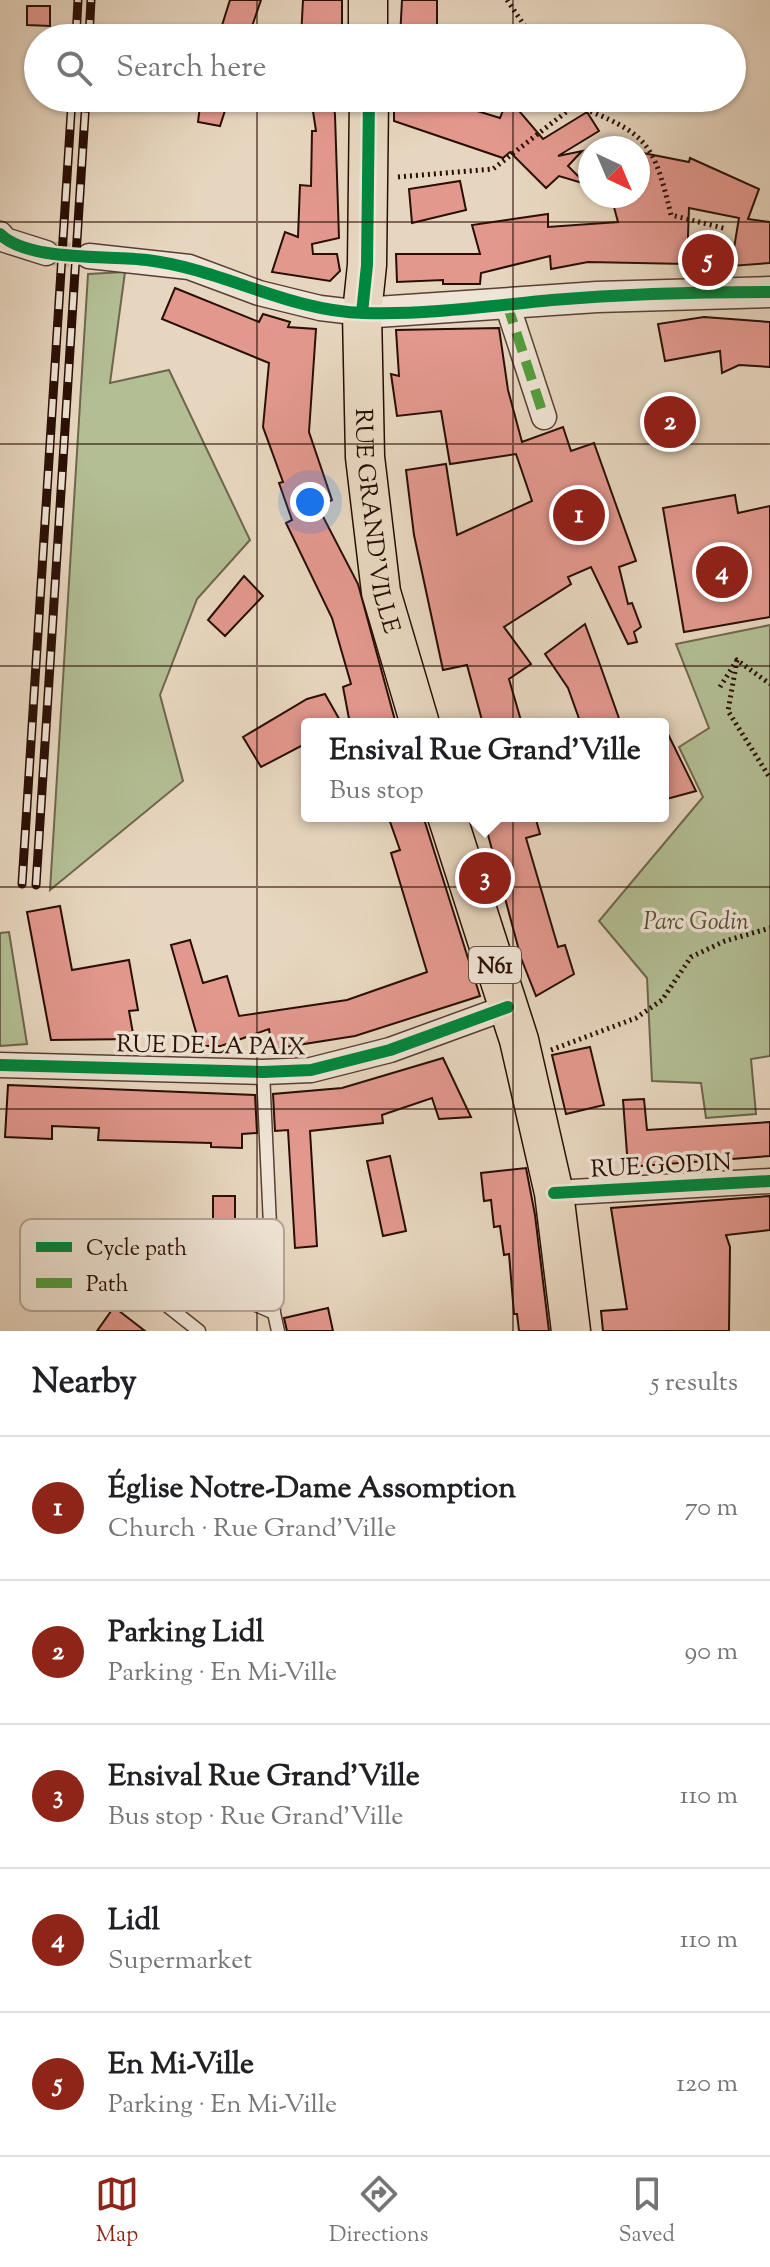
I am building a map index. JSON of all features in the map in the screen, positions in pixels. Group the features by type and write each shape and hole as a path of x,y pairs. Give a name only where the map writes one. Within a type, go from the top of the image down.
{"main road":[{"path":"368,0 368,24"},
{"name":"RUE GRAND'VILLE","path":"369,112 362,313 365,457 381,592 418,718"},
{"name":"N61","path":"449,822 513,1024 554,1193 571,1331"}],"street":[{"path":"0,234 5,240 46,253"},
{"path":"89,256 189,267 259,293 320,308 362,313 690,292 770,292"},
{"path":"507,304 544,417"},
{"name":"RUE DE LA PAIX","path":"0,1065 263,1072 311,1070 513,1024"},
{"name":"RUE GODIN","path":"554,1193 770,1181"}],"lane":[{"path":"263,1072 270,1219"},
{"path":"174,1311 199,1331"},
{"path":"269,1311 274,1313 278,1331"}],"path":[{"path":"507,0 523,24"},
{"path":"369,179 493,169 566,112"},
{"path":"591,112 632,130 646,143 658,164 671,215 727,229"},
{"path":"737,660 770,684"},
{"path":"720,687 737,660"},
{"path":"737,660 728,711 770,778"},
{"path":"513,1024 540,1033 545,1053 636,1018 662,1000 691,957 725,941 770,928"}],"green space":[{"path":"125,272 110,383 169,370 250,540 197,599 160,695 183,781 50,890 88,274"},
{"name":"Parc Godin","path":"770,625 770,1056 751,1059 756,1114 706,1118 701,1083 652,1081 647,978 599,921 703,797 679,747 709,728 676,644"},
{"path":"9,932 27,1044 0,1046 0,933"}],"building":[{"path":"230,0 261,0 253,24 222,24"},
{"path":"303,0 342,0 342,24 302,24"},
{"path":"402,0 437,0 437,24 401,24"},
{"path":"27,6 50,6 50,24 27,24"},
{"path":"199,112 224,112 220,126 198,122"},
{"path":"313,112 335,112 339,238 312,244 313,254 337,254 340,271 330,281 272,272 285,232 298,237 300,185 311,186 312,131 316,131"},
{"path":"394,112 480,112 500,118 502,112 520,112 543,139 587,112 599,131 591,136 578,136 578,144 558,156 578,152 568,166 578,176 578,182 559,176 546,188 510,152 503,158 394,121"},
{"path":"650,154 689,162 690,158 759,189 748,219 770,222 770,263 731,266 739,218 689,208 687,264 588,262 551,269 550,256 481,273 480,284 443,284 443,280 397,282 396,254 480,254 472,225 548,214 548,227 618,222 614,208 650,208"},
{"path":"460,181 466,210 412,223 409,189"},
{"path":"175,288 259,322 263,314 290,322 288,327 316,329 309,432 332,500 318,507 358,584 394,718 349,718 343,687 351,684 332,618 286,523 292,520 279,483 283,482 263,427 269,363 162,319"},
{"path":"704,317 770,322 770,367 739,365 722,373 720,351 665,361 658,324"},
{"path":"499,328 508,390 522,442 563,427 571,451 594,443 636,561 619,567 628,604 632,603 641,627 634,632 637,642 628,644 591,567 568,577 571,584 504,627 531,664 509,679 520,718 481,718 467,665 443,670 414,535 406,470 446,464 457,535 532,501 516,454 450,464 441,411 397,416 391,374 399,376 396,330"},
{"path":"735,495 738,513 770,506 770,617 684,632 663,508"},
{"path":"244,576 263,596 225,636 208,620"},
{"path":"585,624 619,718 579,718 568,688 545,654"},
{"path":"325,694 339,718 301,718 301,746 261,767 243,737 307,699"},
{"path":"669,736 696,791 669,798"},
{"path":"390,822 425,822 480,996 355,1036 272,1049 269,1029 221,1046 200,1046 171,945 190,940 203,983 227,976 239,1016 347,1000 427,972 391,853 400,850"},
{"path":"485,822 537,822 540,834 526,838 558,947 565,945 574,974 536,996 521,958"},
{"path":"60,906 72,970 129,960 138,1010 129,1011 134,1039 51,1040 27,912"},
{"path":"590,1047 604,1105 566,1114 552,1055"},
{"path":"443,1058 471,1117 439,1119 432,1098 382,1115 383,1123 310,1131 317,1246 295,1248 288,1130 275,1131 273,1094 342,1088"},
{"path":"8,1085 255,1095 257,1133 242,1134 242,1148 211,1147 211,1143 98,1140 99,1128 52,1126 52,1139 5,1137"},
{"path":"644,1099 647,1130 770,1122 770,1156 628,1167 623,1100"},
{"path":"390,1156 406,1231 383,1236 367,1161"},
{"path":"526,1168 549,1331 519,1331 517,1314 514,1314 509,1254 504,1255 500,1226 494,1227 491,1200 484,1201 481,1173"},
{"path":"213,1196 235,1196 235,1219 213,1219"},
{"path":"770,1196 770,1230 726,1235 730,1247 729,1331 603,1331 601,1311 627,1309 611,1208"},
{"path":"328,1308 333,1331 287,1331 284,1318"},
{"path":"111,1311 119,1311 145,1331 97,1331"}],"tunnel":[{"path":"46,253 89,256"}],"railway":[{"path":"77,24 78,0"},
{"path":"90,24 91,0"},
{"path":"22,884 71,112"},
{"path":"36,885 85,112"}],"marked path":[{"path":"507,304 544,417"}],"cycle path":[{"path":"362,313 367,265 369,112"},
{"path":"0,234 13,243 49,253 174,265 281,298 336,311 434,311 607,296 770,292"},
{"path":"0,1065 263,1072 311,1070 390,1050 508,1007"},
{"path":"554,1193 770,1181"}],"place":[{"name":"En Mi-Ville","path":"708,260"},
{"name":"Parking Lidl","path":"670,422"},
{"name":"Église Notre-Dame Assomption","path":"579,515"},
{"name":"Lidl","path":"722,572"},
{"name":"Ensival Rue Grand'Ville","path":"485,878"}]}
